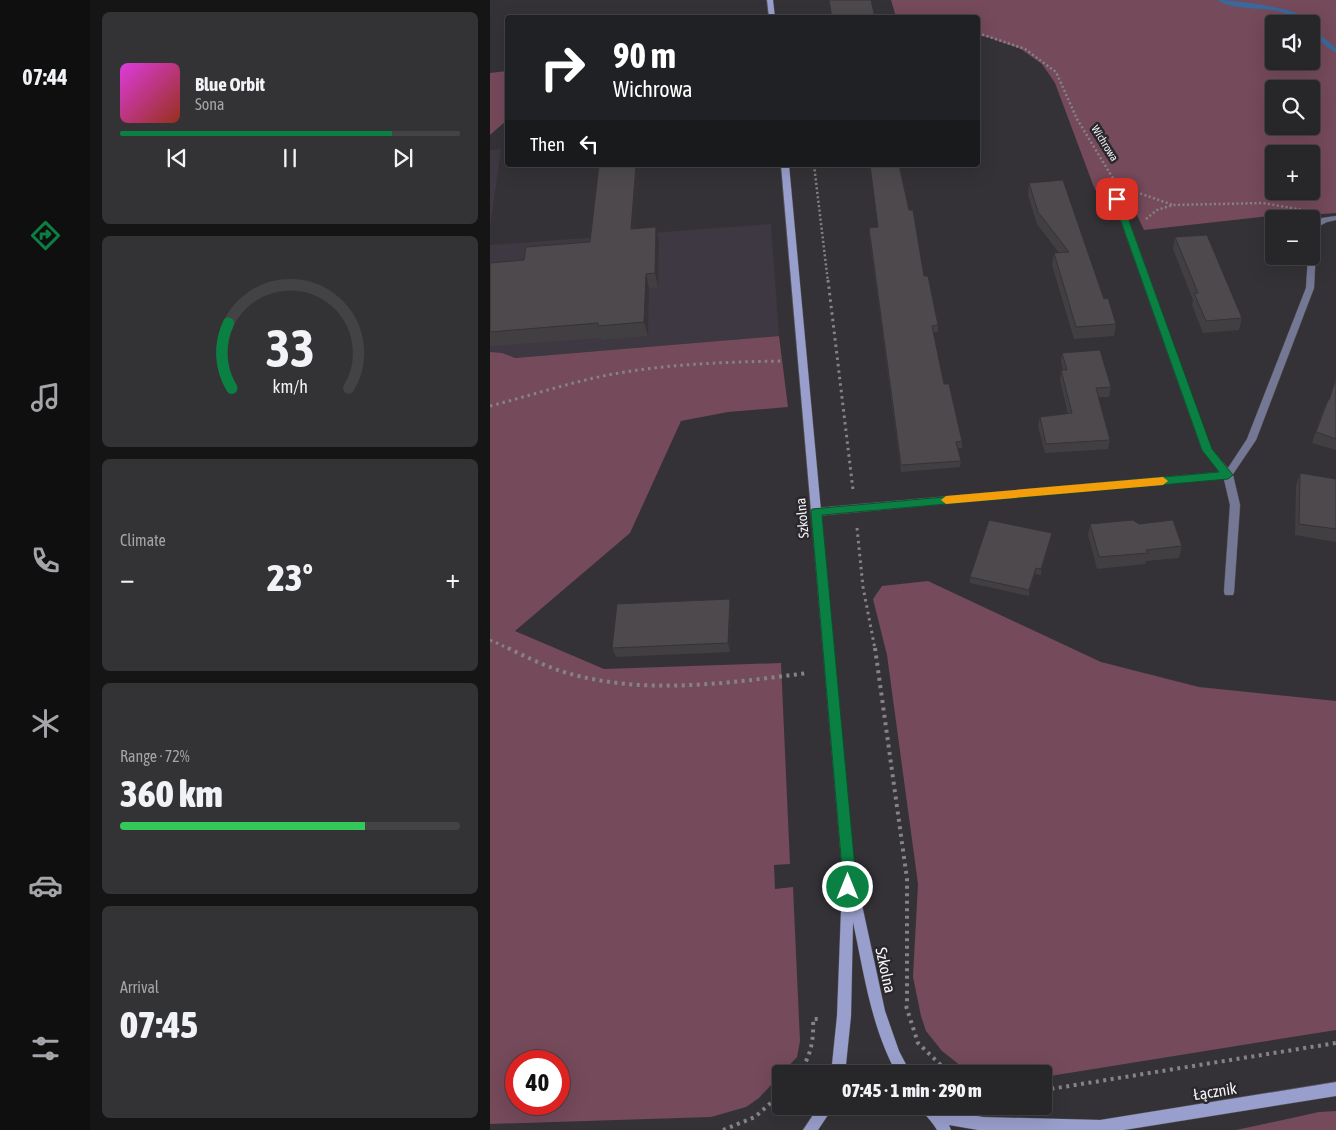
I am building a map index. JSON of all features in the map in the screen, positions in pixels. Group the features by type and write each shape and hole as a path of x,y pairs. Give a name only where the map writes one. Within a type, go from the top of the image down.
{"street":[{"path":"770,0 772,15"},
{"name":"Szkolna","path":"785,167 848,868 878,1011 892,1054 899,1065"},
{"path":"1117,199 1207,450 1228,475 1235,505 1229,592"},
{"path":"1228,475 1251,440 1310,288 1313,226 1325,220 1336,218"},
{"path":"816,512 1228,475"},
{"name":"Szkolna","path":"839,1065 844,1016 848,868"},
{"name":"Łącznik","path":"948,1115 983,1124 1097,1128 1336,1088"},
{"path":"810,1130 821,1115"},
{"path":"935,1115 944,1130"}],"path":[{"name":"Wichrowa","path":"980,34 1025,49 1056,72 1077,119 1117,184"},
{"path":"814,167 863,587 879,669 907,879 907,1006"},
{"path":"1117,199 1117,184 1173,205"},
{"path":"1127,227 1144,220 1157,210 1173,205 1263,203 1298,209 1325,220"},
{"path":"490,406 586,380 637,371 691,365 802,361"},
{"path":"490,640 572,675 604,682 706,684 830,670"},
{"path":"805,1065 814,1041 813,1020"},
{"path":"1052,1089 1336,1043"},
{"path":"723,1130 744,1124 772,1104"}],"shaded area":[{"path":"891,0 1336,0 1336,213 1320,214 1320,210 1265,210 1265,217 1144,230 1128,196 1114,190 1095,190 1055,83 1042,64 1021,49 980,36 980,15 895,15"},
{"path":"505,71 505,122 490,135 490,73"},
{"path":"501,149 490,228 490,150"},
{"path":"771,224 779,336 490,360 490,245"},
{"path":"779,336 788,407 728,412 681,421 630,533 515,631 604,669 781,663 790,864 774,865 775,889 793,887 800,1041 797,1057 790,1065 772,1065 772,1084 759,1098 746,1107 711,1117 490,1124 490,352 502,353 515,358"},
{"path":"928,581 1101,662 1199,687 1336,701 1336,1030 1052,1076 1052,1065 960,1065 942,1051 926,1031 913,977 918,884 887,655 873,599 882,586"},
{"path":"1336,1111 1336,1130 1236,1130 1319,1112"}],"building":[{"path":"829,0 871,0 874,15 832,15"},
{"path":"599,167 636,167 631,229 656,227 655,273 646,274 644,322 598,326 598,323 490,332 490,263 524,260 526,247 590,242"},
{"path":"870,167 899,167 909,210 913,210 924,276 928,276 938,325 932,326 944,384 949,384 962,441 956,442 961,461 901,465 869,228 878,227"},
{"path":"1063,180 1104,299 1108,298 1116,324 1076,327 1054,253 1069,252 1038,212 1029,183"},
{"path":"1207,235 1242,318 1206,321 1194,293 1198,293 1175,237"},
{"path":"1100,350 1111,387 1096,388 1110,440 1046,444 1040,417 1072,413 1061,370 1067,370 1062,353"},
{"path":"1336,379 1336,439 1316,432"},
{"path":"1300,473 1336,479 1336,529 1299,524"},
{"path":"989,520 1052,533 1041,569 1036,568 1029,590 970,577"},
{"path":"1133,520 1139,524 1173,520 1182,546 1146,550 1148,553 1099,557 1090,524"},
{"path":"730,599 728,643 612,648 617,604"}],"waterway":[{"path":"1220,0 1229,3 1281,10 1294,15"},
{"path":"1320,37 1336,51"}],"slow traffic":[{"path":"946,500 1163,481"}],"route":[{"path":"848,887 848,868 816,512 1228,475 1207,450 1117,199"}]}
